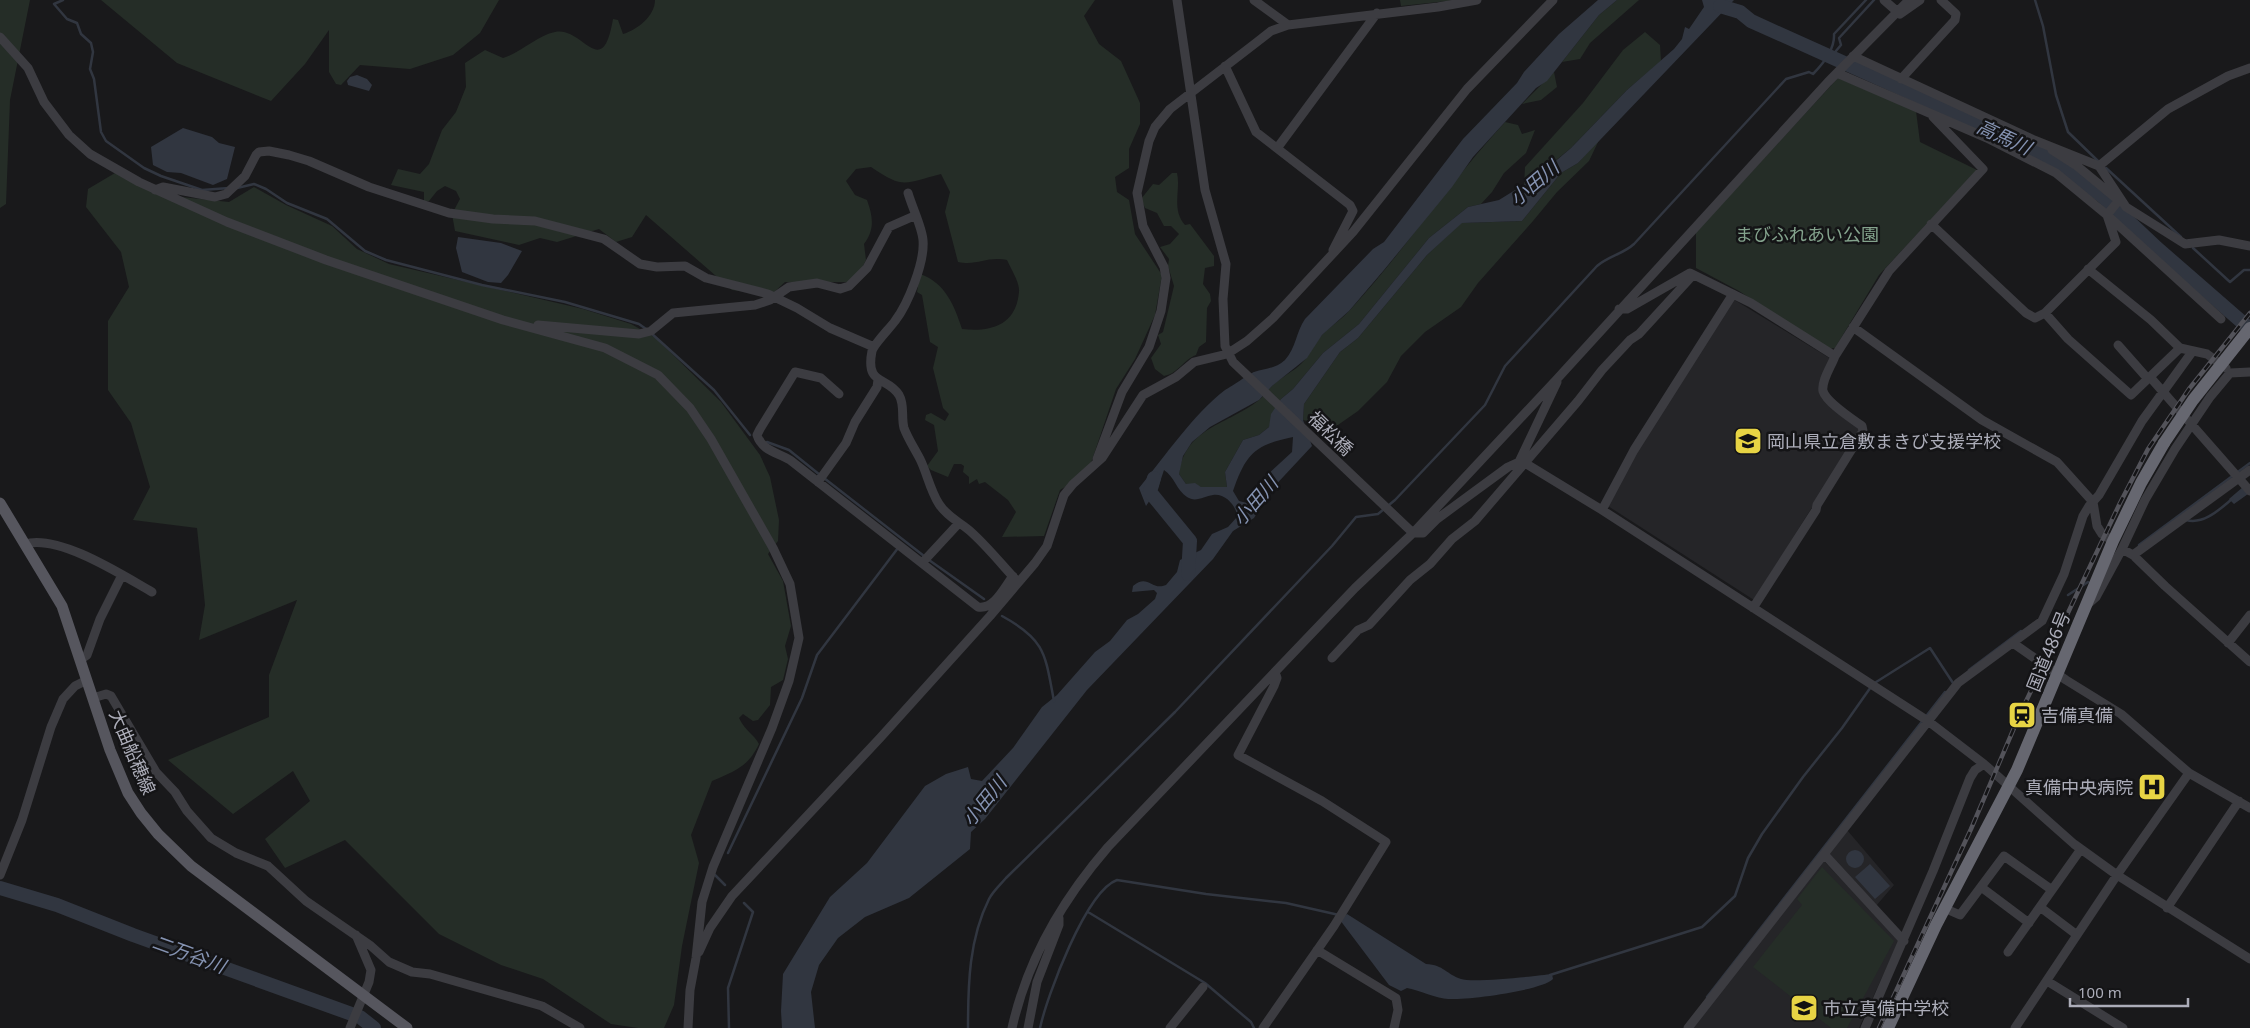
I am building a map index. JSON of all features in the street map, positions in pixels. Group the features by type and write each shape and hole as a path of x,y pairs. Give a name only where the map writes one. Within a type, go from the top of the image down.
{"highway":[{"name":"国道486号","path":"1888,1028 1944,908 2008,787 2058,675 2086,605 2117,545 2141,483 2164,443 2193,400 2250,328"}],"main road":[{"name":"大曲船穂線","path":"0,503 62,606 110,750 128,792 158,834 191,866 407,1028"}],"street":[{"path":"1177,0 1205,190 1226,264 1223,299 1227,354"},
{"path":"1254,0 1288,24"},
{"path":"1094,467 1122,392 1149,347 1160,311 1164,289 1164,267 1143,226 1138,205 1139,180 1146,152 1155,127 1160,120 1190,94 1271,31 1288,24 1438,7 1477,0"},
{"path":"839,394 821,378 795,372 757,435 765,448 790,460 978,607 984,608 991,605 1047,546 1064,494 1072,484 1094,467 1102,458 1143,395 1176,377 1194,362 1227,354 1273,318 1330,259 1467,89 1553,0"},
{"path":"1884,0 1894,10 1904,12 1920,0"},
{"path":"1012,1028 1023,986 1048,931 1088,869 1410,530 1557,379 1894,10 1909,0"},
{"path":"1901,79 1955,20 1956,14 1941,0"},
{"path":"1278,148 1377,13"},
{"path":"0,37 28,68 44,102 69,135 90,154 155,190 227,222 326,260 384,278 456,305 605,348 642,365 668,384 690,408 711,439 765,532 790,584 799,638 796,656 772,728 713,867 700,914 696,958 690,990 688,1028"},
{"path":"1852,57 2034,140 2099,166 2121,204"},
{"path":"1225,66 1256,132 1350,205 1353,211 1333,249 1330,259"},
{"path":"2099,166 2168,109 2228,76 2250,68"},
{"path":"1839,70 1987,138 2056,173 2108,214 2221,319"},
{"path":"1753,608 1816,510 1817,505 1863,431 1862,426 1828,399 1823,391 1824,383 1836,356 1884,278 1931,224 1983,169 1928,111"},
{"path":"2034,140 2077,166 2121,204 2185,244 2219,240 2250,246"},
{"path":"155,190 163,187 216,197 226,194 246,176 256,155 259,152 269,151 309,160 369,187 429,207 493,220 535,221 604,239 640,264 656,267 685,266 706,278 726,282 774,297 798,308 830,328 874,347"},
{"path":"908,193 923,242 916,279 908,300 897,320 874,347 872,370 878,380 898,394 902,403 902,421 905,430 939,505 951,519 970,531 1015,579"},
{"path":"2108,214 2121,204"},
{"path":"1931,224 2026,313 2036,318 2045,312 2116,242 2108,214"},
{"path":"520,324 639,334 651,331 673,313 755,305 774,297 789,287 817,283 840,288 849,286 867,268 889,228 914,216"},
{"path":"2088,269 2150,320 2180,348 2207,354 2230,374"},
{"path":"1619,309 1627,309 1690,273 1733,294 1836,356"},
{"path":"1332,658 1358,630 1369,625 1410,580 1430,564 1452,539 1475,521 1522,462 1578,401 1602,370 1630,340 1639,334 1693,275"},
{"path":"1602,510 1634,450 1733,294"},
{"path":"2045,312 2068,339 2131,395 2180,348"},
{"path":"1853,327 1982,420 2057,462 2093,502 2097,526 2102,534 2134,555 2250,662"},
{"path":"2118,345 2163,391 2242,481"},
{"path":"1688,1028 1824,854 1925,719 1958,683 2042,621 2064,574 2083,516 2099,495 2142,421 2192,352"},
{"name":"福松橋","path":"1227,354 1233,362 1410,530"},
{"path":"2117,545 2191,424 2230,374 2250,372"},
{"path":"1410,530 1423,533 1445,514 1508,467 1522,462 1557,384 1557,379"},
{"path":"818,482 846,443 855,422 877,387 878,380"},
{"path":"1522,462 1602,510 1925,719 1984,764 2081,849 2167,908 2250,959"},
{"path":"2134,555 2242,481 2250,470"},
{"path":"922,563 960,523"},
{"path":"25,544 33,541 64,548 122,575 152,592"},
{"path":"80,660 87,655 100,619 122,575"},
{"path":"696,958 710,928 732,896 880,738 990,616 1015,579"},
{"path":"2228,643 2250,615"},
{"path":"2013,643 2058,675 2121,714 2189,772 2250,808"},
{"path":"1266,1024 1343,912 1386,842 1322,801 1238,755 1274,686 1277,678 1275,672"},
{"path":"0,875 22,820 52,726 63,699 75,686 87,680"},
{"path":"93,698 106,694 111,696 156,772 175,792 187,811 211,838 236,853 268,866 306,901 356,935 396,967 430,974 542,1006 580,1028"},
{"path":"1865,1028 1904,941 1970,778 1975,770 1984,764"},
{"path":"2015,1028 2117,875 2189,772"},
{"path":"2167,908 2239,802"},
{"path":"2008,952 2081,849"},
{"path":"1824,854 1904,941"},
{"path":"1944,908 1960,915 2004,856 2052,890"},
{"path":"1981,888 2029,923"},
{"path":"2040,907 2078,935"},
{"path":"1028,1028 1037,982 1059,925 1059,913"},
{"path":"350,1028 369,982 371,970 356,935"},
{"path":"1316,950 1396,998 1398,1010 1394,1028"},
{"path":"2047,981 2123,1028"},
{"path":"1170,1028 1203,987"}],"shaded area":[{"name":"岡山県立倉敷まきび支援学校","path":"1733,299 1831,359 1820,388 1861,429 1754,600 1608,506 1635,454"},
{"path":"1847,830 1894,885 1876,906 1829,854"},
{"path":"1823,860 1899,940 1859,1028 1691,1028"}],"green space":[{"path":"0,0 30,0 10,100 6,204 0,208"},
{"path":"101,0 499,0 480,33 453,55 410,69 360,65 341,85 336,84 329,72 329,30 305,64 271,101 177,63"},
{"path":"655,0 1095,0 1084,16 1099,44 1121,61 1140,103 1140,124 1129,149 1129,168 1115,177 1117,192 1129,200 1135,234 1162,275 1155,315 1135,359 1116,389 1091,463 1075,481 1060,490 1044,536 1002,537 1016,512 1008,500 985,482 979,484 977,479 969,484 969,477 963,472 964,466 961,464 954,464 948,477 931,470 927,466 938,451 934,425 925,420 926,415 931,413 945,421 949,414 943,408 933,368 938,347 930,342 922,295 917,292 920,274 936,283 948,296 962,329 992,328 1000,324 1013,313 1019,292 1017,280 1007,260 993,259 971,263 958,262 945,212 950,192 941,174 912,182 898,182 871,167 856,169 846,181 855,195 867,200 872,223 870,233 864,244 866,260 855,282 785,282 771,295 732,290 646,215 632,237 616,242 599,229 557,242 540,238 519,245 455,231 452,214 460,199 456,191 445,186 437,191 429,201 424,201 424,192 391,185 398,169 420,174 429,164 442,130 456,112 466,87 465,63 485,50 503,58 517,52 542,36 555,32 565,32 597,50 603,47 608,38 613,19 618,20 623,34 628,32 639,26 649,17"},
{"path":"1400,0 1457,0 1401,6"},
{"path":"1617,0 1639,0 1590,43 1580,59 1562,62 1599,15"},
{"path":"1645,32 1660,45 1661,61 1627,90 1571,148 1524,186 1525,167 1583,103 1623,50"},
{"path":"1554,72 1557,87 1541,100 1522,104"},
{"name":"まびふれあい公園","path":"1838,78 1916,111 1920,142 1977,170 1879,275 1835,348 1829,349 1739,291 1696,268 1696,232"},
{"path":"1505,122 1518,125 1522,134 1535,130 1526,153 1504,173 1492,192 1481,204 1468,207 1429,238 1359,324 1323,353 1293,389 1281,399 1269,427 1259,435 1243,440 1225,472 1227,487 1201,487 1186,484 1179,474 1183,458 1190,446 1210,429 1259,400 1270,388 1302,363 1322,335 1347,313 1370,287 1465,168"},
{"path":"1600,138 1589,161 1557,192 1478,283 1461,307 1425,332 1401,356 1387,382 1358,411 1335,427 1303,420 1304,404 1340,352 1358,338 1427,255 1461,223 1522,221 1561,173 1578,163"},
{"path":"115,173 172,196 229,202 254,187 286,205 332,226 357,249 389,264 583,309 631,324 656,338 721,402 760,455 770,477 779,520 778,541 768,554 783,581 791,626 785,646 788,659 783,680 771,687 770,705 758,720 753,721 743,714 739,718 759,744 755,752 740,767 712,781 691,835 699,863 682,946 674,1005 664,1028 638,1028 611,1024 543,979 501,965 439,934 345,840 285,868 265,839 310,801 293,771 233,814 168,760 269,717 269,675 297,600 199,640 205,605 197,528 133,520 150,487 131,423 108,390 108,321 129,287 121,252 86,207 88,189"},
{"path":"1172,173 1177,173 1178,179 1178,213 1185,225 1190,224 1214,256 1214,266 1205,268 1203,284 1210,294 1211,301 1207,308 1206,342 1199,347 1196,355 1174,372 1164,376 1155,369 1151,358 1161,344 1158,335 1163,332 1174,286 1168,266 1169,259 1160,247 1170,244 1179,234 1171,226 1164,226 1157,213 1145,208 1141,199 1153,184 1159,185"},
{"path":"1822,867 1894,941 1847,1028 1831,1028 1753,967 1802,905 1797,899"}],"water":[{"name":"小田川","path":"1598,0 1617,0 1599,15 1547,81 1536,88 1473,157 1452,187 1384,270 1349,311 1322,335 1307,358 1272,386 1259,400 1210,427 1192,442 1183,456 1179,474 1186,484 1195,483 1201,487 1227,487 1225,472 1243,440 1259,435 1269,427 1271,414 1281,399 1293,389 1323,353 1359,324 1429,238 1468,207 1499,200 1539,175 1571,148 1627,90 1674,49 1682,39 1685,27 1689,29 1704,7 1702,0 1734,0 1578,163 1561,173 1522,221 1462,223 1427,255 1358,338 1340,352 1304,404 1303,420 1312,446 1270,491 1254,518 1233,531 1213,559 1087,690 985,819 971,832 970,849 909,898 865,917 838,938 819,965 811,992 815,1028 782,1028 783,974 830,897 867,863 925,786 946,774 968,767 971,779 982,781 1013,748 1042,707 1057,695 1095,652 1110,641 1127,620 1138,614 1155,599 1157,593 1154,590 1132,592 1133,586 1142,581 1157,586 1166,585 1177,572 1180,560 1201,550 1212,534 1228,527 1237,517 1233,505 1222,496 1213,495 1200,499 1190,499 1164,470 1158,488 1146,506 1139,488 1180,436 1213,400 1252,373 1274,367 1285,360 1305,319 1373,249 1384,242 1463,139 1517,83 1524,72 1559,34","holes":["1293,437 1292,452 1267,475 1247,503 1239,501 1233,491 1242,468 1253,453 1269,444"]},
{"path":"357,75 367,79 372,85 369,91 348,85 347,81 350,77"},
{"path":"183,128 212,137 219,143 235,147 227,179 213,185 181,173 167,172 153,165 151,147"},
{"path":"458,237 501,243 522,251 501,283 488,282 462,272 456,248"},
{"path":"2243,487 2248,494 2234,504 2229,499"},
{"path":"1855,850 1861,853 1864,859 1861,865 1855,868 1849,865 1846,859 1849,853"},
{"path":"1870,864 1890,886 1875,899 1855,877"},
{"path":"1347,914 1426,964 1437,966 1461,979 1491,980 1552,974 1553,979 1519,991 1470,998 1444,999 1407,988 1401,991 1389,985 1340,920"}],"waterway":[{"path":"63,0 54,4 67,19 77,23 81,34 91,43 93,52 90,69 94,79 101,132 106,141 144,168 161,176 202,190 229,188"},
{"path":"968,1028 969,978 977,930 989,899 997,888 1175,712 1332,546 1356,517 1378,514 1395,500 1485,405 1505,366 1597,266 1634,244 1786,79 1809,72 1813,74 1830,51 1833,45 1834,34 1866,0"},
{"path":"1830,58 1841,45 1839,38 1874,0"},
{"path":"2035,0 2043,26 2056,95 2068,132 2098,161"},
{"name":"高馬川","path":"1720,6 1740,12 1751,21 2002,134 2052,160 2102,196 2157,248 2250,329"},
{"path":"2106,168 2181,237"},
{"path":"237,188 254,184 266,189 287,203 327,219 365,251 386,260 482,285 565,302 639,324 646,329"},
{"path":"2193,248 2230,282 2244,270 2250,270"},
{"path":"651,333 714,390 750,435"},
{"path":"767,442 789,450 820,475"},
{"path":"2139,545 2250,463"},
{"path":"824,478 924,556"},
{"path":"1154,478 1150,492 1190,541 1188,574"},
{"path":"2186,520 2193,521 2205,518 2232,499"},
{"path":"728,853 802,698 817,655 898,548"},
{"path":"929,560 984,599"},
{"path":"2068,595 2088,582"},
{"path":"1002,616 1027,633 1041,650 1048,671 1054,701"},
{"path":"1969,670 2021,631"},
{"path":"1550,975 1702,927 1735,896 1748,858 1762,834 1873,684 1930,648 1953,683"},
{"path":"1707,997 1945,692"},
{"path":"715,875 725,885"},
{"path":"1040,1028 1059,970 1081,923 1105,888 1117,880 1206,894 1286,903 1339,915"},
{"name":"二万谷川","path":"0,888 57,905 133,935 360,1017 374,1028"},
{"path":"729,1028 728,988 753,912 744,903"},
{"path":"1088,912 1205,983 1251,1022 1254,1028"}],"railway":[{"path":"1879,1028 1971,829 2020,714 2120,503 2148,449 2189,389 2250,313"}],"place":[{"name":"岡山県立倉敷まきび支援学校","path":"1748,441"},
{"name":"吉備真備","path":"2022,715"},
{"name":"真備中央病院","path":"2152,787"},
{"name":"市立真備中学校","path":"1804,1008"}]}
